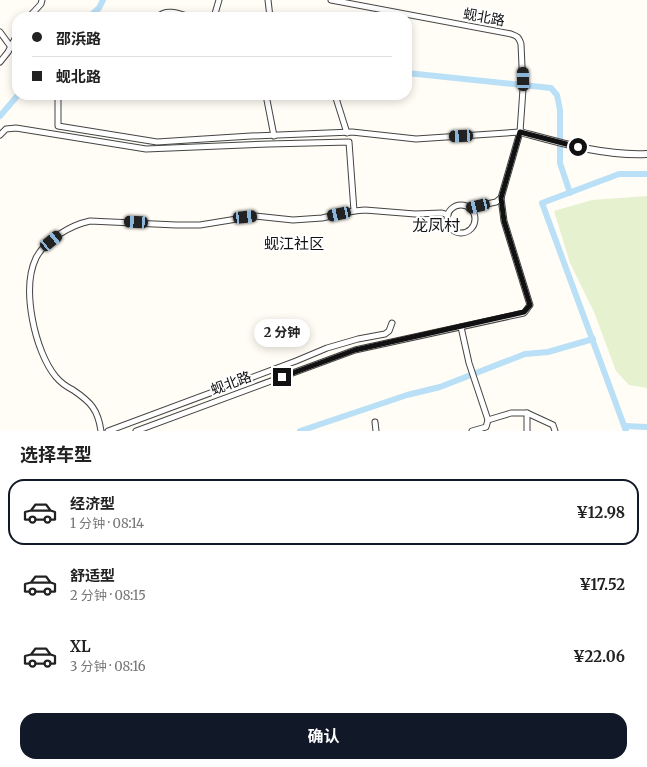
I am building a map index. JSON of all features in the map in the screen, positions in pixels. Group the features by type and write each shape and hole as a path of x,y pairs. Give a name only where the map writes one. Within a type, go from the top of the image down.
{"street":[{"path":"33,12 42,0"},
{"path":"215,12 219,0"},
{"path":"268,0 269,12"},
{"name":"蚬北路","path":"331,0 393,12"},
{"name":"蚬北路","path":"136,431 355,350 524,312 530,305 504,221 501,198 520,132 523,79 521,44 517,36 412,16"},
{"path":"0,32 10,47"},
{"path":"0,62 12,44"},
{"path":"267,100 274,136"},
{"path":"337,100 347,133"},
{"path":"58,101 58,126 158,142 347,133 416,139 520,132 604,152 647,154"},
{"path":"0,135 6,129 16,128 146,149 349,142 354,211"},
{"path":"469,208 496,202 501,198"},
{"path":"458,205 469,208 473,213 474,224 466,232 454,232 447,223 448,215 453,207 458,205"},
{"path":"101,431 98,417 88,400 65,386 56,377 49,365 38,341 32,310 30,286 36,257 47,244 66,230 90,221 200,225 255,216 293,220 322,218 366,210 415,214 442,213 448,215"},
{"path":"108,431 327,348 385,334 389,331 392,323"},
{"path":"461,327 469,363 488,420 486,427 472,431"},
{"path":"488,420 511,413 527,413 552,425 555,431"},
{"path":"527,413 527,431"},
{"path":"375,422 376,431"}],"green space":[{"path":"647,196 647,388 629,385 616,371 594,312 570,263 554,211 592,200"}],"waterway":[{"path":"95,12 99,8 103,0"},
{"path":"412,74 551,88 557,95 560,110 560,163 570,193"},
{"path":"0,116 14,100"},
{"path":"626,431 542,203 619,174 647,174"},
{"path":"300,431 407,395 440,387 525,354 548,352 593,339"},
{"path":"625,426 647,427"}],"district":[{"name":"龙凤村","path":"436,225"},
{"name":"蚬江社区","path":"294,244"}],"route":[{"path":"282,377 355,350 524,312 530,305 504,221 501,198 513,161 520,132 578,147"}]}
